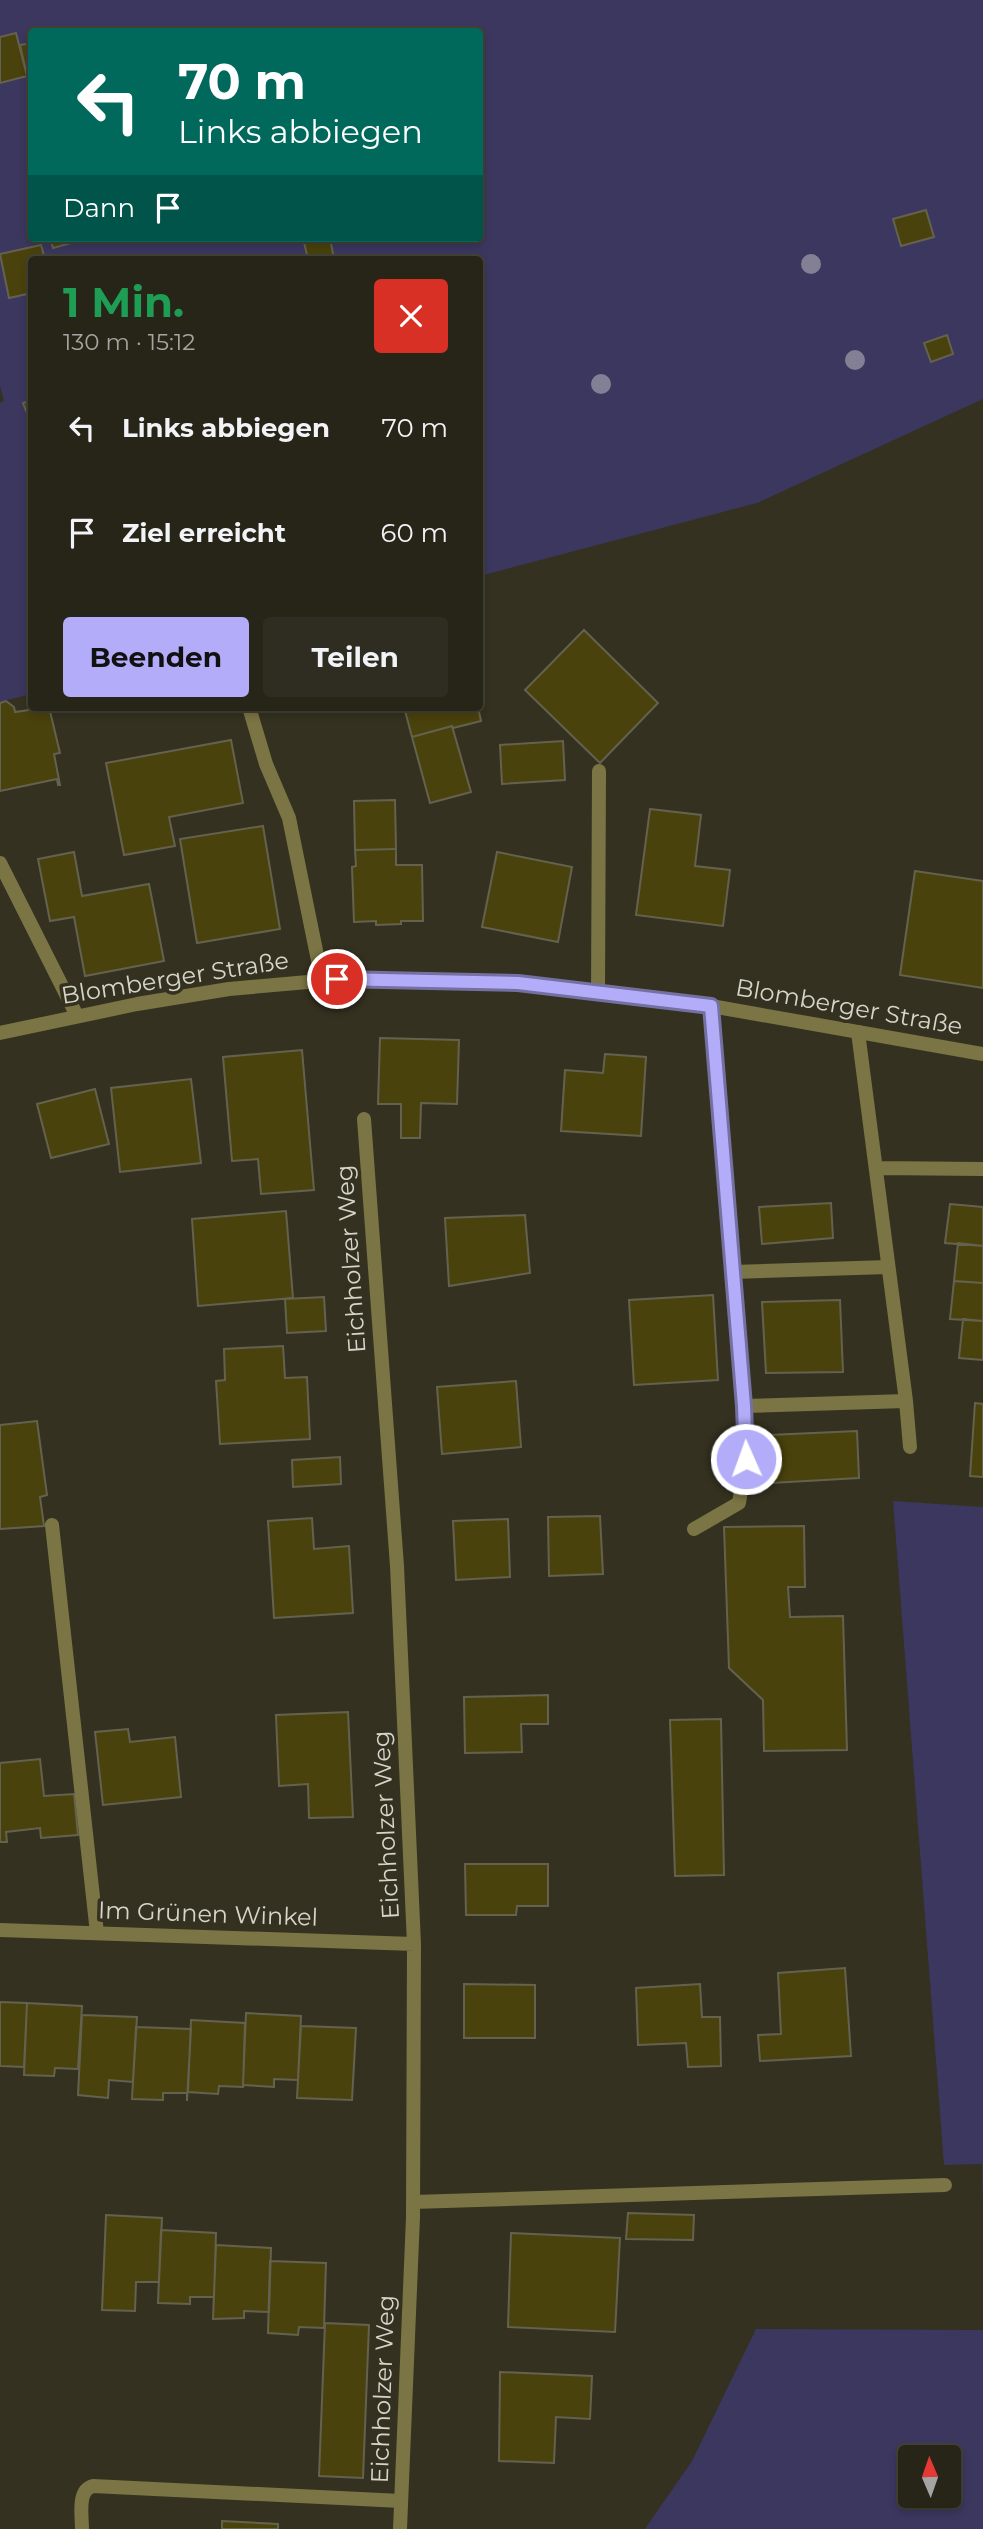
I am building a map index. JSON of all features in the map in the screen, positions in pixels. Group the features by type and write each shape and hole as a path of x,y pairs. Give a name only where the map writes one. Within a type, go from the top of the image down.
{"street":[{"path":"250,711 266,764 289,818 322,979"},
{"path":"598,993 599,771"},
{"path":"0,863 77,1016"},
{"name":"Blomberger Straße","path":"0,1033 77,1016 229,989 353,978 518,983 711,1006 983,1054"},
{"path":"694,1529 738,1503 746,1459 711,1006"},
{"path":"858,1032 910,1447"},
{"name":"Eichholzer Weg","path":"364,1119 397,1566 414,1944 413,2202 400,2529"},
{"path":"876,1168 983,1169"},
{"path":"733,1272 888,1267"},
{"path":"744,1406 906,1401"},
{"path":"52,1525 97,1934"},
{"name":"Im Grünen Winkel","path":"0,1930 414,1944"},
{"path":"413,2202 945,2185"},
{"path":"82,2529 83,2492 87,2487 93,2486 401,2501"}],"shaded area":[{"path":"0,0 983,0 983,399 757,503 483,575 483,256 28,256 28,695 0,702 0,403 4,401 0,386"},
{"path":"893,1501 983,1507 983,2213 982,2164 944,2165"},
{"path":"756,2329 983,2330 983,2529 645,2529 692,2461"}],"building":[{"path":"16,33 27,76 0,83 0,37"},
{"path":"28,44 28,76 27,76 20,45"},
{"path":"926,210 934,237 901,246 893,219"},
{"path":"51,242 75,242 53,248"},
{"path":"304,242 331,242 333,256 307,256"},
{"path":"41,245 44,256 28,256 28,294 9,298 0,254"},
{"path":"947,335 953,354 931,362 924,343"},
{"path":"28,401 28,416 23,403"},
{"path":"584,630 658,703 600,763 525,690"},
{"path":"6,701 14,707 15,712 50,711 60,753 54,754 60,785 57,779 0,791 0,703"},
{"path":"405,711 479,711 481,721 412,737"},
{"path":"452,726 471,792 430,803 412,737"},
{"path":"231,740 243,803 169,817 175,846 124,855 106,763"},
{"path":"563,741 565,780 502,784 500,745"},
{"path":"395,800 396,849 355,850 354,801"},
{"path":"650,809 701,815 695,866 730,870 723,926 636,915"},
{"path":"263,826 280,929 197,943 180,839"},
{"path":"396,849 396,865 422,865 423,921 376,925 376,921 354,922 352,867 356,866 355,850"},
{"path":"74,852 82,896 149,884 164,961 85,976 74,917 50,921 38,859"},
{"path":"497,852 572,867 558,942 482,927"},
{"path":"915,871 983,881 983,988 900,975"},
{"path":"380,1038 459,1040 457,1104 421,1103 420,1138 401,1138 401,1104 378,1104"},
{"path":"302,1050 314,1190 261,1194 258,1159 232,1161 223,1057"},
{"path":"605,1054 646,1057 641,1136 561,1131 565,1070 603,1073"},
{"path":"191,1079 201,1163 120,1172 111,1088"},
{"path":"95,1089 109,1144 51,1158 37,1104"},
{"path":"831,1203 833,1238 762,1244 759,1207"},
{"path":"950,1204 983,1207 983,1246 945,1243"},
{"path":"286,1211 293,1298 198,1306 192,1219"},
{"path":"525,1215 530,1273 449,1286 445,1218"},
{"path":"958,1243 983,1246 983,1283 954,1281"},
{"path":"954,1281 983,1283 983,1321 950,1319"},
{"path":"713,1295 718,1380 634,1385 629,1300"},
{"path":"324,1297 326,1331 287,1333 285,1299"},
{"path":"840,1300 843,1372 766,1373 762,1302"},
{"path":"963,1319 983,1321 983,1360 959,1358"},
{"path":"283,1346 285,1378 307,1377 310,1439 220,1444 216,1381 225,1380 224,1349"},
{"path":"516,1381 521,1447 442,1454 437,1387"},
{"path":"975,1403 983,1404 983,1477 970,1476"},
{"path":"37,1421 47,1495 40,1497 44,1526 0,1529 0,1425"},
{"path":"857,1431 859,1478 771,1483 769,1435"},
{"path":"340,1457 341,1484 293,1487 292,1460"},
{"path":"600,1516 603,1574 549,1576 548,1517"},
{"path":"312,1518 314,1549 349,1546 353,1613 274,1618 268,1521"},
{"path":"508,1519 510,1577 456,1580 453,1521"},
{"path":"804,1526 805,1587 788,1587 790,1617 843,1616 847,1750 764,1751 763,1700 729,1668 724,1527"},
{"path":"548,1695 548,1724 521,1724 522,1752 465,1753 464,1697"},
{"path":"348,1712 353,1817 309,1818 308,1784 279,1786 276,1715"},
{"path":"721,1719 724,1875 675,1876 670,1720"},
{"path":"128,1729 130,1742 175,1737 181,1797 103,1805 95,1732"},
{"path":"40,1759 44,1796 74,1794 78,1835 41,1838 40,1828 6,1832 7,1842 0,1842 0,1763"},
{"path":"465,1864 548,1864 548,1906 517,1906 516,1915 466,1915"},
{"path":"845,1968 851,2056 760,2061 758,2035 781,2034 778,1973"},
{"path":"464,1984 535,1985 535,2038 464,2038"},
{"path":"700,1984 702,2017 720,2017 721,2066 688,2067 686,2043 638,2045 636,1988"},
{"path":"0,2002 27,2003 24,2067 0,2066"},
{"path":"27,2003 82,2006 78,2069 55,2068 54,2076 24,2075"},
{"path":"246,2013 301,2016 298,2080 274,2079 274,2087 243,2085"},
{"path":"82,2015 137,2017 133,2082 109,2080 108,2098 78,2095"},
{"path":"191,2020 245,2023 243,2087 219,2086 218,2094 188,2092"},
{"path":"301,2026 356,2028 352,2100 297,2098"},
{"path":"136,2027 191,2029 187,2101 187,2093 163,2093 163,2100 132,2099"},
{"path":"628,2213 694,2215 693,2240 626,2239"},
{"path":"106,2215 162,2218 159,2282 136,2282 135,2311 102,2310"},
{"path":"161,2230 216,2233 214,2297 190,2297 190,2304 158,2303"},
{"path":"511,2233 620,2238 615,2332 508,2327"},
{"path":"216,2245 271,2248 269,2312 244,2311 244,2318 213,2319"},
{"path":"270,2261 326,2263 324,2328 299,2327 298,2335 268,2333"},
{"path":"325,2323 369,2325 363,2478 319,2476"},
{"path":"500,2372 592,2376 590,2419 556,2417 554,2463 499,2461"},
{"path":"222,2521 278,2524 278,2529 222,2529"}],"route":[{"path":"337,979 518,983 711,1006 746,1459"}]}
